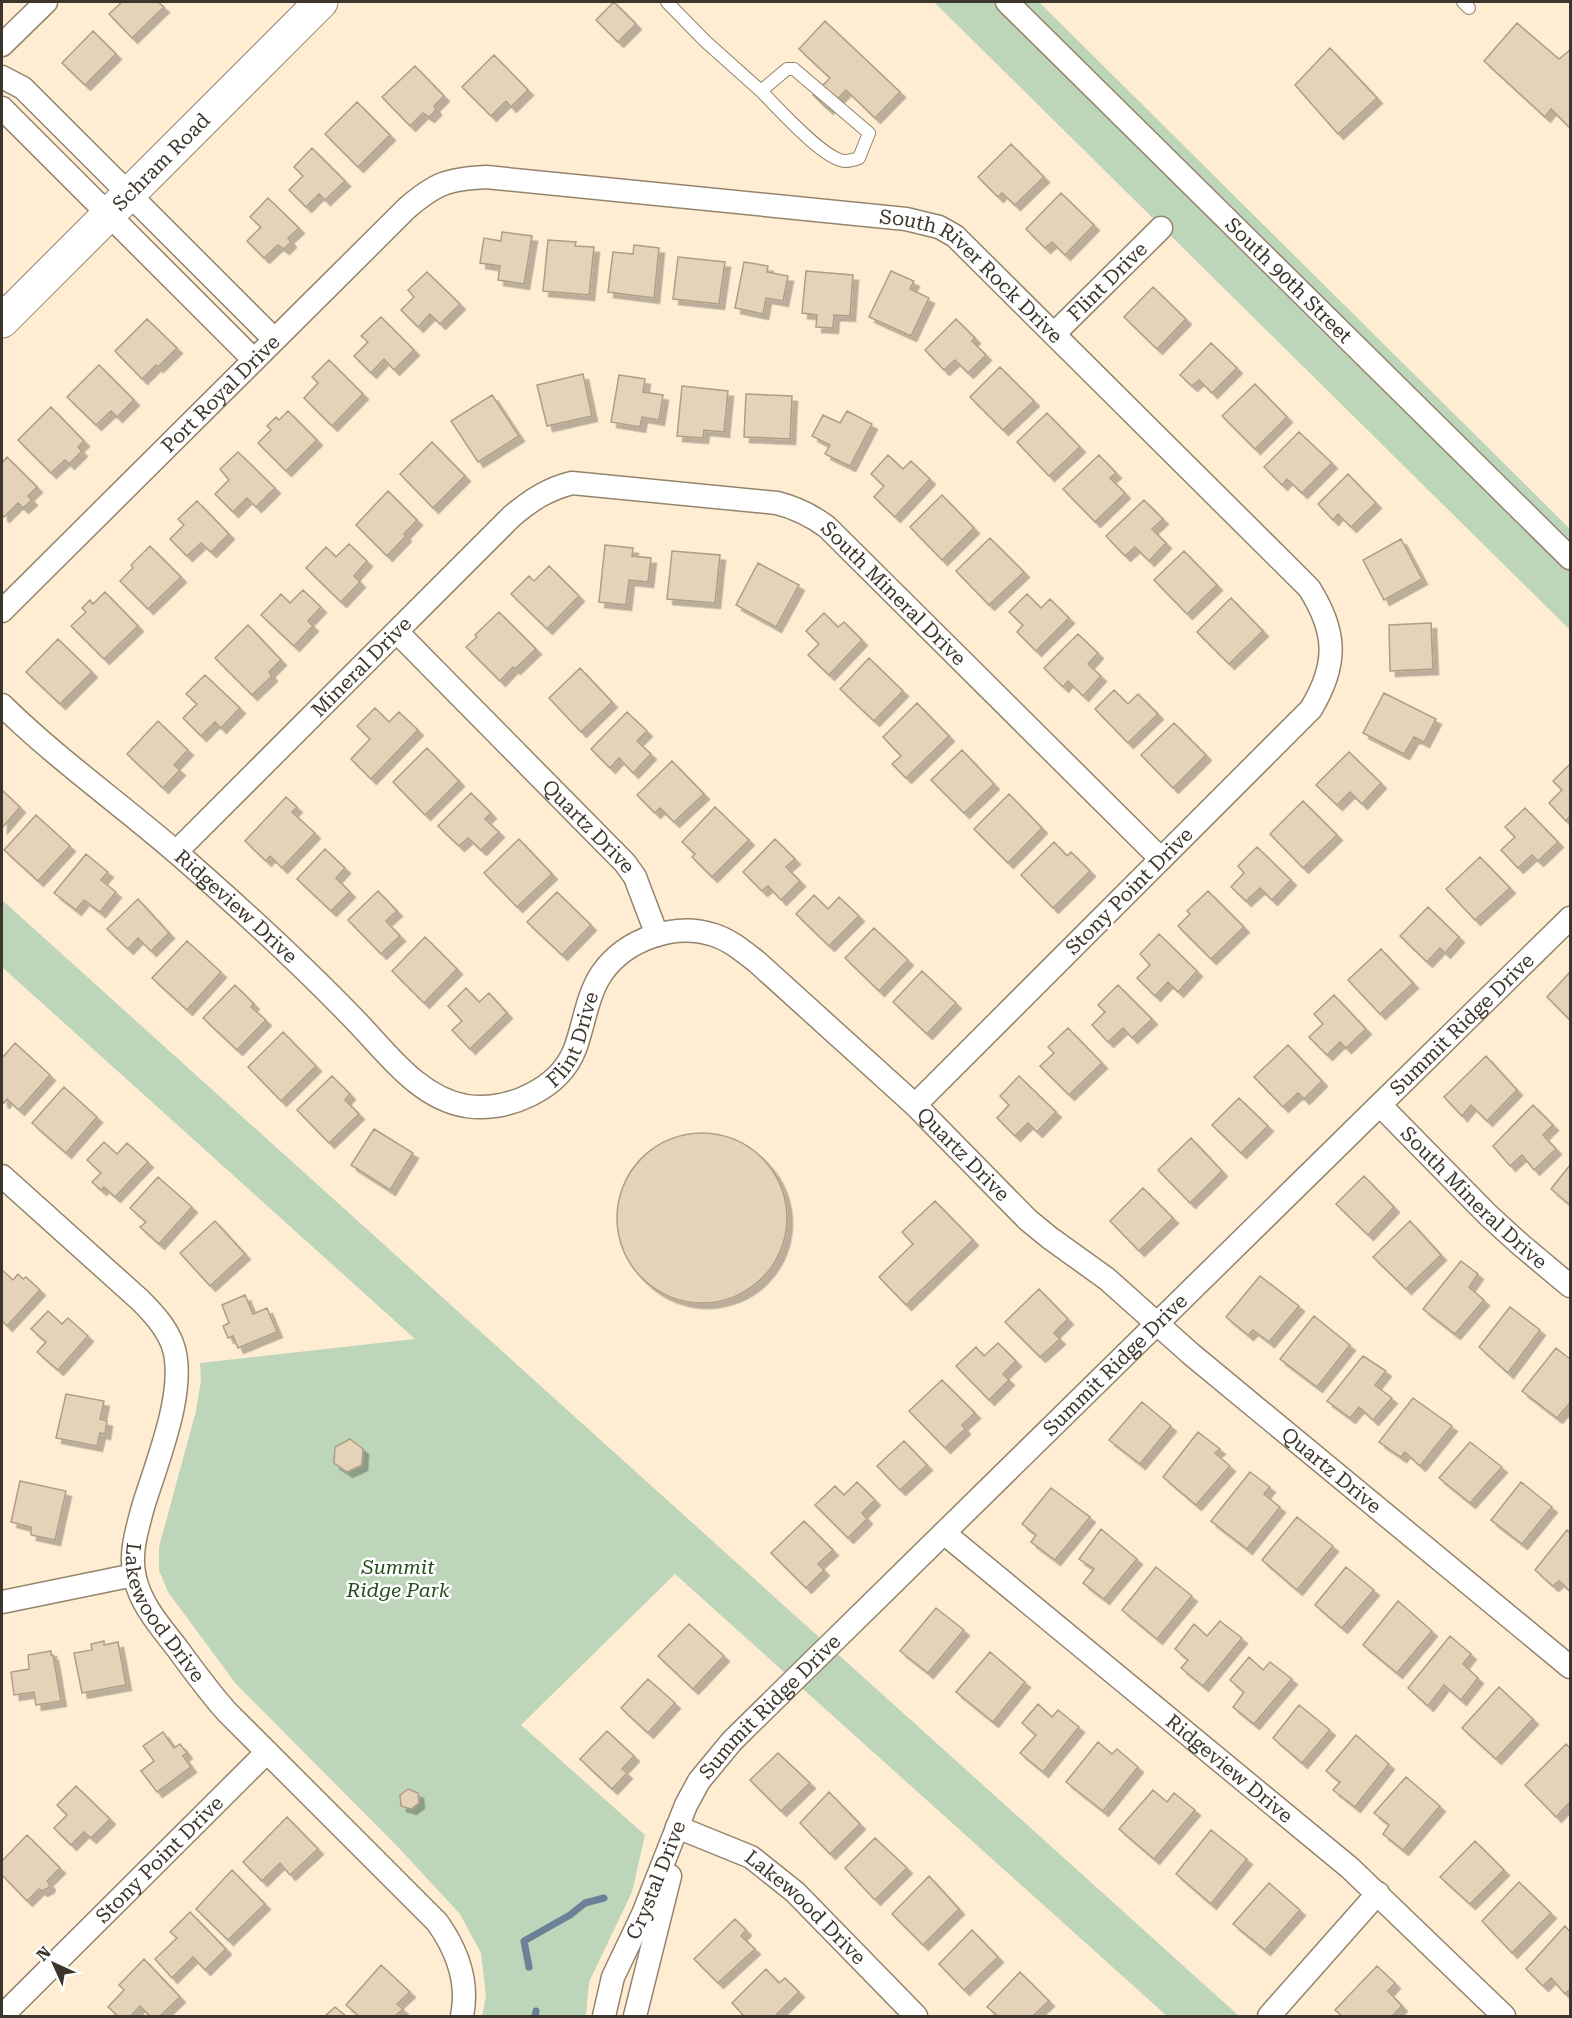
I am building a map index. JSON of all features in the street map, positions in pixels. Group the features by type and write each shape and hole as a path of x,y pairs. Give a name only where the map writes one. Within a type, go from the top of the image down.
{"main road":[{"name":"Schram Road","path":"2,321 321,2"}],"street":[{"path":"2,45 46,2"},
{"name":"South 90th Street","path":"1006,2 1570,558"},
{"path":"2,77 22,88 254,360"},
{"path":"2,108 120,205 274,339"},
{"name":"South River Rock Drive","path":"444,182 462,178 486,177 906,219 939,227 955,236 1309,588 1326,621 1331,654 1330,669"},
{"name":"Port Royal Drive","path":"2,611 407,208 432,188 444,182"},
{"name":"Flint Drive","path":"1054,334 1161,228"},
{"name":"South Mineral Drive","path":"552,488 572,483 591,484 777,503 795,507 812,515 836,536 1161,859"},
{"name":"Mineral Drive","path":"176,852 512,516 532,499 552,488"},
{"name":"Quartz Drive","path":"397,632 625,862 635,877 657,935 677,930 694,930 716,935 757,962 915,1105 1028,1220 1107,1279 1191,1354 1568,1661"},
{"name":"Stony Point Drive","path":"915,1105 1311,709 1323,689 1330,669"},
{"name":"Ridgeview Drive","path":"2,705 25,728 176,852 323,987 413,1080 430,1094 466,1106"},
{"name":"Summit Ridge Drive","path":"677,1827 699,1781 726,1748 1570,918"},
{"name":"Flint Drive","path":"466,1106 490,1107 512,1103 530,1096 548,1083 563,1069 574,1053 593,992 602,974 631,945 657,935"},
{"name":"South Mineral Drive","path":"1380,1105 1488,1215 1570,1286"},
{"name":"Lakewood Drive","path":"2,1176 140,1300 155,1315 172,1344 177,1380 172,1409 137,1528 133,1552 134,1575 138,1592 148,1610 211,1694 437,1922 459,1959 464,1987 462,2016"},
{"name":"Ridgeview Drive","path":"944,1533 1341,1860 1504,2016"},
{"path":"2,1602 134,1575"},
{"name":"Stony Point Drive","path":"2,2016 267,1752"},
{"name":"Lakewood Drive","path":"677,1827 751,1857 795,1892 916,2016"},
{"name":"Crystal Drive","path":"604,2016 613,1977 643,1914 677,1827"},
{"name":"Crystal Drive","path":"635,2016 670,1880 677,1827"},
{"path":"1269,2016 1378,1893"}],"lane":[{"path":"667,2 797,128 830,154 845,161 859,158 869,133 794,69 787,69 761,91"}],"green space":[{"path":"934,2 1039,2 1570,529 1570,630"},
{"name":"Summit Ridge Park","path":"2,900 1239,2016 1167,2016 675,1574 521,1725 645,1835 632,1892 589,1982 586,2016 482,2016 486,1996 481,1953 460,1914 397,1846 236,1684 168,1592 159,1570 159,1547 196,1411 201,1380 200,1363 415,1339 2,967"}],"building":[{"path":"122,2 158,2 164,7 132,38 109,14"},
{"path":"614,2 636,24 618,42 596,20"},
{"path":"825,21 900,92 875,118 846,90 828,109 813,95 830,78 799,49"},
{"path":"1517,23 1559,59 1570,50 1570,128 1551,109 1545,117 1484,61"},
{"path":"93,31 116,54 85,85 62,63"},
{"path":"1330,48 1377,98 1338,134 1295,85"},
{"path":"494,55 528,90 511,107 506,101 491,116 462,87"},
{"path":"415,66 444,96 434,106 436,110 429,117 423,113 410,126 382,97"},
{"path":"357,102 390,135 358,167 325,134"},
{"path":"1011,144 1044,177 1015,205 1002,193 998,197 978,177"},
{"path":"312,148 345,181 325,200 319,194 306,207 289,190 303,176 294,167"},
{"path":"1061,193 1094,225 1065,255 1052,242 1045,248 1026,229"},
{"path":"268,198 299,228 288,238 291,242 284,249 278,245 264,258 247,241 261,227 250,217"},
{"path":"502,232 532,236 524,284 498,280 500,266 480,263 484,238 501,241"},
{"path":"548,240 576,242 575,246 594,247 589,295 543,291"},
{"path":"634,245 659,248 654,298 608,292 613,252 633,254"},
{"path":"678,257 725,262 719,304 673,299"},
{"path":"744,262 768,266 767,272 788,276 783,301 766,298 763,314 735,308"},
{"path":"806,271 853,275 850,316 834,315 833,328 816,327 817,315 802,313"},
{"path":"891,271 914,281 910,289 929,298 911,336 869,317"},
{"path":"427,272 460,304 440,324 430,314 418,327 401,310 414,297 408,290"},
{"path":"1153,287 1186,319 1157,349 1124,317"},
{"path":"381,317 414,350 394,370 384,359 371,373 354,356 368,342 361,336"},
{"path":"147,319 177,348 142,379 115,351"},
{"path":"956,319 975,338 972,341 986,355 968,373 955,360 944,370 925,350"},
{"path":"1211,343 1237,368 1212,393 1199,380 1192,386 1180,375"},
{"path":"329,360 363,394 332,426 304,398 318,383 312,377"},
{"path":"99,365 134,400 117,417 111,411 96,425 67,397"},
{"path":"1000,367 1034,401 1003,430 970,397"},
{"path":"583,374 592,416 547,426 537,385"},
{"path":"619,375 645,379 643,392 663,395 659,420 642,417 640,427 611,422"},
{"path":"1255,384 1287,417 1255,449 1222,416"},
{"path":"682,386 728,391 724,432 704,430 703,438 677,436"},
{"path":"746,394 792,396 790,439 744,437"},
{"path":"492,395 519,436 478,462 451,421"},
{"path":"51,407 84,441 78,447 82,451 69,464 65,460 51,473 18,440"},
{"path":"288,411 317,440 286,471 258,443 271,430 267,426 276,417 279,420"},
{"path":"847,411 872,424 850,466 825,454 830,445 812,436 823,415 840,423"},
{"path":"1047,413 1080,447 1049,476 1017,442"},
{"path":"1299,432 1332,463 1302,493 1287,479 1282,485 1264,467"},
{"path":"432,442 465,476 433,508 400,474"},
{"path":"238,452 275,488 256,507 247,498 233,512 215,494 229,480 220,469"},
{"path":"888,455 903,469 911,461 930,479 895,517 874,497 884,486 871,474"},
{"path":"1099,455 1116,473 1110,478 1125,493 1095,522 1063,489"},
{"path":"7,457 37,487 28,496 32,500 23,508 18,503 4,517 2,515 2,463"},
{"path":"1348,474 1376,503 1351,527 1338,514 1333,520 1318,504"},
{"path":"388,491 417,520 387,556 356,525"},
{"path":"942,495 974,528 942,560 910,527"},
{"path":"1144,500 1163,519 1152,529 1166,543 1149,561 1135,547 1125,556 1106,536"},
{"path":"197,501 229,534 211,552 201,543 187,556 170,539 184,525 178,519"},
{"path":"990,538 1024,572 989,605 956,571"},
{"path":"1401,539 1422,579 1384,600 1363,560"},
{"path":"349,544 367,561 354,576 360,582 341,602 306,568 326,547 336,557"},
{"path":"605,545 633,548 632,556 651,558 648,582 629,580 626,605 599,602"},
{"path":"150,546 181,577 148,609 120,581 133,568 131,565"},
{"path":"672,551 720,555 715,603 667,599"},
{"path":"1184,551 1217,585 1187,614 1154,580"},
{"path":"758,563 799,585 776,627 736,605"},
{"path":"549,566 579,596 547,629 511,594 529,576 534,581"},
{"path":"303,590 321,607 308,621 313,626 294,646 261,615 281,594 290,603"},
{"path":"105,592 138,626 104,659 71,626 86,612 82,608 90,600 93,604"},
{"path":"1027,594 1041,608 1050,599 1069,618 1036,651 1017,632 1023,625 1009,612"},
{"path":"1231,598 1263,631 1229,664 1197,632"},
{"path":"499,612 536,649 515,669 513,667 500,681 466,647"},
{"path":"824,613 838,627 844,622 862,640 829,675 808,655 819,644 806,631"},
{"path":"1431,623 1433,669 1390,671 1389,625"},
{"path":"248,625 281,660 269,672 272,676 252,695 215,658"},
{"path":"1078,634 1098,653 1088,664 1101,676 1083,696 1068,681 1063,687 1044,668"},
{"path":"58,639 92,672 60,704 26,672"},
{"path":"869,658 903,691 874,721 840,689"},
{"path":"580,668 612,702 581,732 549,698"},
{"path":"205,675 240,708 221,728 215,722 201,736 183,718 197,704 186,694"},
{"path":"1114,690 1128,704 1138,694 1158,714 1128,743 1095,709"},
{"path":"1384,693 1436,719 1424,742 1414,737 1404,754 1363,733"},
{"path":"917,703 949,736 906,778 892,764 901,756 883,737"},
{"path":"375,708 389,722 399,712 418,730 371,779 351,759 370,739 357,726"},
{"path":"627,712 647,731 637,741 651,754 633,773 619,758 610,768 591,749"},
{"path":"158,721 188,750 174,765 180,770 163,788 127,754"},
{"path":"1174,723 1206,755 1173,788 1141,755"},
{"path":"427,748 459,781 425,815 393,782"},
{"path":"962,750 994,784 964,813 931,780"},
{"path":"1349,752 1381,783 1362,804 1350,792 1337,805 1316,785"},
{"path":"672,761 704,794 674,822 660,808 655,813 637,795"},
{"path":"1570,764 1570,816 1566,821 1549,803 1562,790 1553,781"},
{"path":"2,790 20,807 2,828"},
{"path":"471,793 491,813 485,819 499,832 481,850 468,838 459,846 438,826"},
{"path":"1009,794 1042,828 1008,863 974,829"},
{"path":"286,797 297,807 292,812 315,833 282,868 270,856 266,861 245,841"},
{"path":"1303,801 1337,835 1303,868 1270,834"},
{"path":"715,807 749,840 712,877 692,857 695,854 682,842"},
{"path":"1525,808 1558,842 1538,861 1532,855 1518,868 1501,850 1515,837 1505,827"},
{"path":"36,815 70,846 38,881 4,850"},
{"path":"519,839 552,874 517,907 484,873"},
{"path":"775,839 795,859 786,867 800,881 781,900 768,886 762,891 743,872"},
{"path":"1054,842 1067,856 1071,852 1090,871 1053,908 1021,875"},
{"path":"1257,847 1291,880 1272,900 1260,888 1246,901 1231,887 1244,873 1238,866"},
{"path":"325,849 345,868 336,878 350,892 331,911 297,879"},
{"path":"86,854 108,872 101,880 116,892 100,912 84,900 76,910 54,893"},
{"path":"1480,857 1510,888 1475,920 1446,889"},
{"path":"378,891 397,911 386,921 400,936 381,954 348,920"},
{"path":"1208,891 1244,927 1211,959 1178,926 1190,914 1187,911"},
{"path":"557,892 591,925 562,955 527,922"},
{"path":"814,895 828,909 839,897 859,916 829,946 796,914"},
{"path":"138,899 169,933 151,951 138,938 128,949 107,929"},
{"path":"1428,907 1459,937 1445,953 1440,948 1427,962 1400,936"},
{"path":"874,928 908,960 879,991 845,958"},
{"path":"1159,934 1197,971 1178,992 1168,982 1155,996 1137,978 1150,965 1140,954"},
{"path":"425,937 457,969 424,1003 392,971"},
{"path":"187,941 221,972 187,1010 152,978"},
{"path":"1381,949 1413,983 1380,1014 1348,980"},
{"path":"922,971 956,1003 927,1034 893,1002"},
{"path":"1570,972 1570,1020 1547,997"},
{"path":"235,985 254,1004 251,1007 266,1020 237,1050 203,1018"},
{"path":"1118,985 1152,1019 1132,1038 1123,1028 1108,1042 1092,1025 1105,1012 1098,1005"},
{"path":"466,988 479,1002 489,993 507,1013 470,1049 452,1030 462,1021 448,1006"},
{"path":"1334,995 1366,1029 1346,1048 1340,1042 1327,1055 1309,1037 1323,1024 1314,1014"},
{"path":"1068,1028 1102,1063 1069,1095 1040,1066 1054,1053 1048,1047"},
{"path":"283,1032 316,1066 281,1101 248,1067"},
{"path":"15,1043 50,1075 19,1110 7,1099 4,1103 2,1101 2,1058"},
{"path":"1288,1045 1322,1081 1304,1099 1298,1093 1283,1107 1254,1077"},
{"path":"1486,1056 1517,1090 1487,1121 1471,1105 1462,1116 1444,1097"},
{"path":"332,1076 350,1094 345,1100 359,1114 329,1143 297,1110"},
{"path":"1019,1076 1056,1112 1037,1132 1028,1123 1015,1136 997,1118 1009,1105 1000,1096"},
{"path":"64,1087 97,1117 66,1153 32,1123"},
{"path":"1239,1098 1268,1126 1241,1153 1212,1125"},
{"path":"1533,1105 1553,1125 1543,1135 1556,1149 1534,1170 1522,1155 1510,1166 1493,1146"},
{"path":"374,1129 413,1153 390,1190 351,1165"},
{"path":"702,1133 719,1134 735,1139 762,1158 781,1185 786,1201 786,1235 781,1251 762,1278 735,1297 719,1302 702,1303 685,1302 669,1297 642,1278 623,1251 618,1235 617,1218 618,1201 623,1185 642,1158 669,1139 685,1134"},
{"path":"1191,1138 1222,1171 1190,1203 1158,1170"},
{"path":"104,1142 117,1154 127,1143 148,1162 115,1197 104,1187 101,1190 92,1182 101,1173 87,1160"},
{"path":"1570,1165 1570,1205 1551,1189"},
{"path":"1364,1176 1394,1207 1368,1235 1336,1204"},
{"path":"158,1177 192,1207 159,1244 140,1227 146,1222 130,1208"},
{"path":"1143,1188 1173,1218 1139,1251 1110,1221"},
{"path":"935,1201 973,1240 906,1305 879,1277 913,1244 902,1232"},
{"path":"215,1221 245,1254 210,1286 180,1253"},
{"path":"1410,1221 1441,1255 1406,1289 1373,1257"},
{"path":"1461,1261 1478,1274 1469,1287 1484,1300 1455,1334 1423,1309"},
{"path":"2,1270 13,1280 18,1274 23,1279 26,1277 40,1290 7,1326 2,1321"},
{"path":"1260,1276 1299,1306 1269,1342 1253,1330 1248,1335 1226,1317"},
{"path":"1039,1289 1068,1319 1054,1333 1060,1339 1040,1357 1005,1322"},
{"path":"245,1295 253,1314 267,1308 277,1332 238,1348 233,1336 228,1338 223,1326 229,1323 222,1305"},
{"path":"1510,1307 1540,1330 1508,1373 1479,1347"},
{"path":"48,1311 62,1324 68,1318 88,1336 58,1370 37,1352 46,1342 31,1329"},
{"path":"1314,1316 1350,1345 1317,1387 1280,1359"},
{"path":"998,1343 1016,1361 1003,1374 1009,1380 989,1400 956,1366 976,1347 984,1356"},
{"path":"1556,1348 1570,1359 1570,1403 1557,1418 1522,1391"},
{"path":"1363,1356 1386,1371 1375,1385 1392,1398 1373,1420 1359,1407 1350,1418 1327,1401"},
{"path":"942,1380 975,1413 962,1425 965,1429 945,1448 909,1411"},
{"path":"66,1394 104,1401 100,1419 107,1421 105,1434 100,1433 97,1446 56,1438"},
{"path":"1413,1398 1452,1426 1420,1466 1405,1452 1401,1457 1379,1442"},
{"path":"1142,1402 1171,1426 1140,1464 1109,1440"},
{"path":"1198,1432 1220,1449 1215,1453 1230,1466 1196,1505 1163,1477"},
{"path":"350,1439 363,1449 362,1465 347,1472 334,1463 335,1447"},
{"path":"904,1441 927,1465 900,1490 877,1466"},
{"path":"1470,1442 1502,1467 1470,1503 1439,1478"},
{"path":"1250,1472 1270,1487 1264,1494 1280,1507 1247,1549 1211,1521"},
{"path":"20,1481 66,1491 55,1540 31,1535 31,1527 11,1522"},
{"path":"857,1482 875,1500 862,1513 867,1519 848,1538 815,1505 835,1486 844,1495"},
{"path":"1521,1482 1552,1507 1522,1544 1491,1520"},
{"path":"1051,1488 1090,1517 1055,1560 1031,1542 1036,1535 1022,1524"},
{"path":"1297,1517 1333,1546 1297,1590 1262,1560"},
{"path":"804,1521 833,1550 818,1564 824,1570 806,1588 771,1553"},
{"path":"1101,1529 1137,1559 1104,1599 1083,1583 1094,1569 1079,1559"},
{"path":"1567,1530 1570,1533 1570,1591 1559,1581 1553,1586 1535,1570"},
{"path":"1156,1567 1192,1596 1157,1639 1122,1610"},
{"path":"1346,1567 1374,1590 1342,1628 1315,1605"},
{"path":"1398,1601 1432,1631 1397,1673 1363,1645"},
{"path":"936,1608 964,1630 928,1673 900,1651"},
{"path":"1220,1621 1242,1638 1203,1686 1181,1668 1188,1660 1175,1649 1194,1624 1207,1636"},
{"path":"689,1624 724,1656 693,1689 658,1656"},
{"path":"1450,1636 1471,1654 1463,1664 1478,1678 1461,1700 1444,1685 1428,1706 1408,1688"},
{"path":"104,1641 104,1645 118,1642 126,1685 82,1693 74,1653 92,1650 91,1644"},
{"path":"51,1651 61,1701 36,1705 34,1692 14,1695 11,1672 29,1669 28,1655"},
{"path":"990,1652 1025,1682 993,1722 956,1692"},
{"path":"1249,1657 1263,1670 1270,1662 1292,1679 1254,1724 1233,1707 1244,1692 1230,1680"},
{"path":"648,1679 675,1703 648,1733 621,1708"},
{"path":"1499,1687 1533,1719 1496,1759 1462,1728"},
{"path":"1038,1704 1052,1717 1058,1710 1079,1727 1043,1772 1020,1753 1036,1735 1022,1723"},
{"path":"1299,1705 1330,1730 1302,1763 1273,1738"},
{"path":"607,1731 634,1756 622,1769 627,1773 612,1789 580,1759"},
{"path":"163,1732 174,1748 180,1744 187,1753 183,1756 191,1767 157,1792 141,1771 154,1761 143,1746"},
{"path":"1356,1735 1389,1764 1355,1807 1333,1790 1340,1782 1326,1771"},
{"path":"1098,1742 1112,1754 1117,1749 1138,1767 1103,1811 1066,1782"},
{"path":"1566,1744 1570,1748 1570,1802 1556,1817 1525,1785"},
{"path":"778,1753 810,1783 781,1811 750,1780"},
{"path":"1406,1777 1440,1806 1403,1850 1383,1834 1389,1825 1374,1813"},
{"path":"76,1786 110,1819 91,1838 84,1832 71,1845 54,1828 67,1815 57,1805"},
{"path":"408,1789 418,1793 419,1803 411,1809 401,1806 400,1795"},
{"path":"1153,1790 1167,1802 1174,1793 1195,1810 1154,1859 1119,1829"},
{"path":"829,1792 860,1824 830,1854 800,1823"},
{"path":"287,1817 318,1849 290,1875 280,1863 262,1881 243,1862"},
{"path":"1211,1830 1247,1859 1211,1904 1176,1874"},
{"path":"27,1835 60,1868 47,1881 50,1885 48,1888 42,1891 39,1889 27,1901 2,1875 2,1861"},
{"path":"875,1838 907,1868 875,1900 845,1868"},
{"path":"1475,1841 1504,1870 1470,1904 1440,1877"},
{"path":"232,1870 265,1904 228,1940 196,1909"},
{"path":"929,1876 959,1909 923,1945 892,1914"},
{"path":"1519,1882 1551,1913 1512,1953 1482,1921"},
{"path":"1269,1883 1300,1910 1265,1950 1233,1924"},
{"path":"190,1912 226,1949 205,1970 193,1957 172,1978 155,1959 177,1938 170,1932"},
{"path":"735,1919 746,1930 741,1936 755,1949 718,1983 694,1959"},
{"path":"1565,1926 1570,1932 1570,1989 1565,1994 1551,1978 1543,1986 1526,1969"},
{"path":"972,1930 998,1957 964,1990 939,1964"},
{"path":"144,1959 180,1997 160,2016 150,2016 140,2006 131,2016 118,2016 108,2007 124,1990 119,1985"},
{"path":"381,1965 410,1992 397,2004 403,2009 395,2016 359,2016 346,2005"},
{"path":"1377,1966 1395,1983 1388,1991 1402,2006 1392,2016 1342,2016 1335,2010"},
{"path":"766,1969 779,1983 785,1978 799,1992 775,2016 744,2016 732,2003"},
{"path":"1020,1972 1049,2001 1033,2016 998,2016 987,2007"},
{"path":"335,2007 346,2016 325,2016"}],"waterway":[{"path":"529,1967 524,1941 570,1915 585,1903 604,1898"},
{"path":"535,2016 536,2011"}]}
